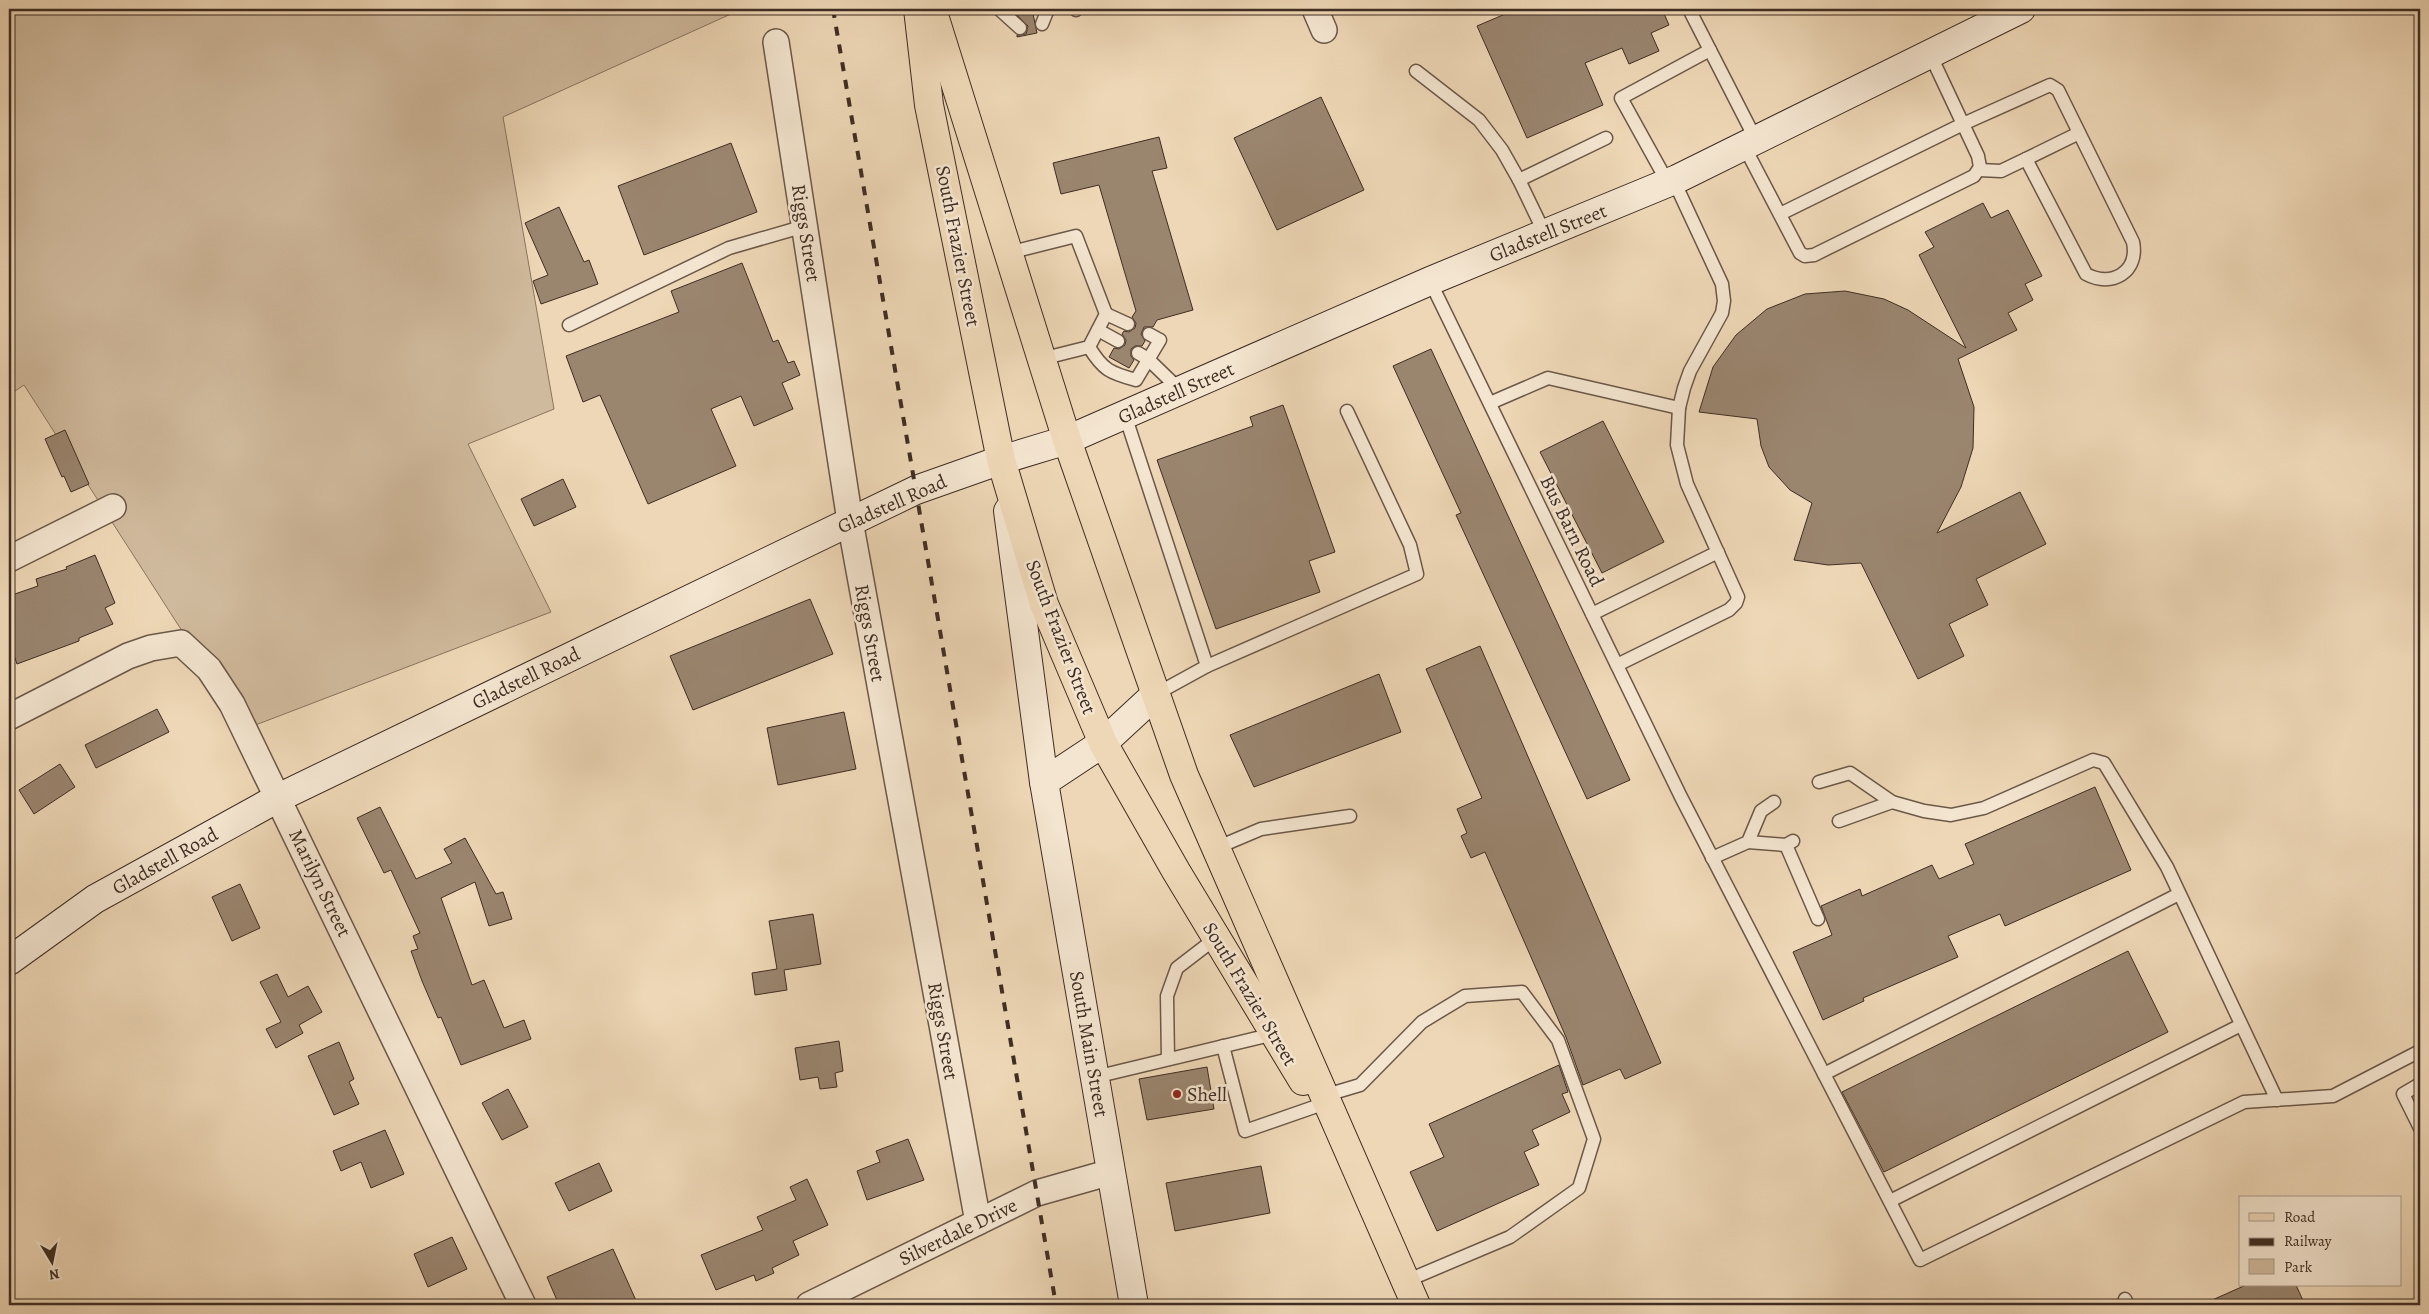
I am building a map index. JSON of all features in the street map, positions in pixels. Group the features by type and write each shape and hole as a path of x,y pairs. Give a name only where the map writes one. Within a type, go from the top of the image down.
{"main road":[{"name":"South Frazier Street","path":"918,9 930,105 1001,460 1044,604 1102,743 1274,1034 1318,1100 1359,1174 1411,1293"},
{"name":"South Frazier Street","path":"932,9 1067,440 1184,775 1216,848 1318,1100"}],"street":[{"name":"Gladstell Street","path":"1067,440 1430,281 1671,182 2021,9"},
{"name":"Riggs Street","path":"776,42 850,521 978,1222"},
{"name":"Gladstell Road","path":"9,961 95,900 278,798 916,490 1001,460 1067,440"},
{"name":"South Main Street","path":"1001,460 1044,782 1134,1305"},
{"path":"9,559 113,507"},
{"name":"Marilyn Street","path":"9,717 128,656 151,648 181,643 209,669 232,704 523,1305"},
{"path":"1044,782 1102,743 1156,694"},
{"name":"Silverdale Drive","path":"809,1305 1037,1194 1111,1172"}],"lane":[{"path":"999,9 1020,28"},
{"path":"1042,9 1042,24"},
{"path":"1689,9 1710,50 1780,214 1800,253 1805,256 1814,255 1974,176 1979,170 1978,156 1930,54"},
{"path":"1617,665 1729,610 1736,604 1738,598 1682,470 1677,444 1679,408 1690,371 1722,313 1724,292 1722,284 1671,182 1621,98 1710,50"},
{"path":"1416,71 1480,120 1502,150 1545,234"},
{"path":"1780,214 1963,124 2050,85 2058,90 2133,242 2134,258 2130,266 2118,277 2101,280 2086,274 2082,269 2026,159"},
{"path":"1979,170 2001,171 2079,133"},
{"path":"1518,180 1606,138"},
{"path":"569,325 729,248 805,226"},
{"path":"1008,253 1076,236 1106,314 1128,324"},
{"name":"Bus Barn Road","path":"1430,281 1681,797 1920,1260 2244,1102 2276,1100"},
{"path":"1041,359 1089,347 1106,314"},
{"path":"1098,330 1118,341"},
{"path":"1089,347 1099,364 1117,375 1136,380 1143,356 1160,340 1149,334"},
{"path":"1143,356 1181,391"},
{"path":"1490,403 1548,378 1679,408"},
{"path":"1156,694 1207,666 1417,574 1410,545 1347,411"},
{"path":"1125,415 1207,666"},
{"path":"1592,614 1718,552"},
{"path":"1819,782 1850,773 1892,802 1924,811 1950,815 1984,808 2093,760 2104,763 2167,867 2276,1100 2334,1096 2420,1052"},
{"path":"1748,842 1761,811 1774,802"},
{"path":"1839,821 1892,802"},
{"path":"1216,848 1261,829 1350,816"},
{"path":"1712,858 1748,842 1789,843 1818,920"},
{"path":"1824,1074 2180,894"},
{"path":"1168,1059 1167,996 1177,968 1216,938"},
{"path":"1223,1046 1245,1131 1318,1100 1360,1085 1422,1022 1464,996 1522,992 1558,1040 1594,1140 1579,1188 1510,1236 1411,1293"},
{"path":"1890,1202 2241,1025"},
{"path":"1095,1077 1274,1034"},
{"path":"2420,1084 2403,1094 2420,1128"}],"green space":[{"path":"9,9 742,9 503,117 554,409 468,444 551,612 245,729 24,385 9,395"}],"building":[{"path":"1011,9 1032,9 1037,33 1017,37 1017,35 1026,34 1028,26"},
{"path":"1517,9 1662,9 1669,25 1651,33 1659,51 1629,64 1622,48 1585,63 1603,105 1527,138 1477,26"},
{"path":"1321,97 1364,190 1277,230 1234,138"},
{"path":"1159,137 1167,168 1152,171 1193,310 1157,320 1153,327 1144,327 1141,334 1145,341 1142,346 1135,346 1131,349 1131,356 1134,360 1129,368 1109,357 1114,348 1119,349 1125,345 1126,340 1122,334 1124,331 1129,332 1135,328 1136,323 1132,317 1136,311 1099,185 1061,194 1053,163"},
{"path":"731,143 757,212 644,255 618,186"},
{"path":"1983,203 1991,218 2008,210 2042,276 2025,284 2033,300 2008,313 2017,330 1958,359 1974,407 1973,448 1961,487 1937,533 2020,492 2046,544 1976,579 1988,605 1949,624 1964,656 1918,679 1861,563 1828,565 1794,560 1812,503 1790,490 1769,467 1761,446 1757,419 1699,412 1713,367 1736,335 1767,309 1805,294 1845,291 1884,299 1908,310 1966,348 1919,255 1934,247 1925,232"},
{"path":"559,207 584,262 589,260 598,284 541,304 533,281 548,275 525,223"},
{"path":"742,263 773,342 778,340 788,363 794,361 800,375 782,383 793,409 754,426 741,396 711,409 736,466 648,504 600,395 583,402 566,356 679,312 671,291"},
{"path":"1431,349 1630,780 1587,799 1456,515 1461,513 1393,366"},
{"path":"1283,405 1335,552 1309,561 1320,592 1216,629 1157,460 1253,426 1250,417"},
{"path":"1603,421 1664,542 1602,573 1540,452"},
{"path":"65,430 89,484 71,492 45,439"},
{"path":"563,479 576,507 534,526 521,499"},
{"path":"95,555 115,603 105,608 113,624 79,638 79,641 17,664 9,641 9,596 38,586 36,579 67,569 66,567"},
{"path":"810,599 833,654 693,710 670,656"},
{"path":"1480,646 1661,1063 1625,1079 1620,1069 1583,1085 1566,1037 1485,852 1471,858 1461,836 1467,833 1457,809 1482,798 1426,669"},
{"path":"1379,674 1401,732 1254,787 1230,735"},
{"path":"157,709 169,732 96,768 85,745"},
{"path":"844,712 856,769 778,785 767,728"},
{"path":"60,764 75,787 34,814 19,790"},
{"path":"2095,787 2131,870 2005,926 2000,914 1948,936 1958,957 1863,998 1864,1001 1823,1020 1793,952 1832,935 1821,906 1860,889 1862,896 1932,865 1939,879 1974,864 1965,844"},
{"path":"380,807 416,879 452,863 444,849 465,838 496,894 503,892 512,919 489,926 475,882 441,898 472,985 484,980 504,1028 524,1020 531,1039 461,1065 441,1017 438,1018 411,951 418,949 413,936 420,933 391,870 384,873 357,818"},
{"path":"240,884 260,928 232,941 212,897"},
{"path":"813,914 821,964 784,970 787,990 755,995 752,973 777,969 769,921"},
{"path":"2128,951 2168,1032 1884,1172 1842,1092"},
{"path":"277,974 288,997 308,986 322,1012 299,1025 303,1033 276,1048 266,1029 281,1022 260,982"},
{"path":"839,1041 843,1071 835,1073 837,1087 820,1089 818,1077 800,1080 795,1048"},
{"path":"339,1042 354,1079 349,1082 359,1104 334,1115 308,1056"},
{"path":"1559,1065 1568,1092 1562,1094 1570,1112 1532,1130 1539,1145 1524,1152 1539,1185 1437,1231 1410,1172 1444,1157 1429,1124"},
{"name":"Shell","path":"1207,1067 1214,1109 1147,1120 1139,1079"},
{"path":"508,1089 528,1127 502,1140 482,1103"},
{"path":"385,1130 404,1174 371,1188 361,1162 341,1171 333,1151"},
{"path":"908,1139 924,1180 867,1200 857,1171 880,1162 876,1151"},
{"path":"599,1163 612,1191 569,1211 555,1183"},
{"path":"1261,1166 1270,1213 1175,1231 1166,1183"},
{"path":"807,1179 828,1225 793,1241 799,1255 772,1268 774,1273 756,1281 754,1275 716,1290 701,1255 763,1230 757,1217 796,1200 790,1187"},
{"path":"452,1237 467,1269 428,1287 414,1254"},
{"path":"613,1249 638,1305 559,1305 547,1277"},
{"path":"2244,1286 2296,1286 2305,1305 2201,1305"}],"railway":[{"path":"833,9 1056,1305"}],"place":[{"name":"Shell","path":"1177,1094"}]}
